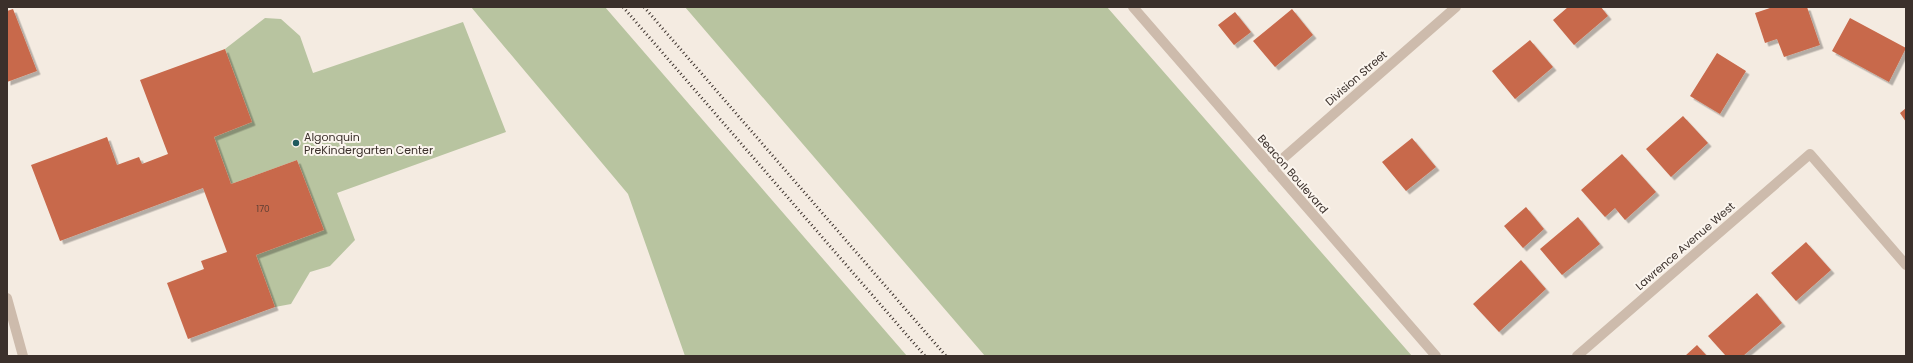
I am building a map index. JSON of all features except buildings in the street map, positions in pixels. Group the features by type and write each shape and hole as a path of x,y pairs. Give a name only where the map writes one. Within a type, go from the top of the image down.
{"street":[{"name":"Beacon Boulevard","path":"1133,7 1436,356"},
{"name":"Division Street","path":"1272,168 1456,7"},
{"name":"Lawrence Avenue West","path":"1577,356 1810,154 1906,265"},
{"path":"7,298 23,356"}],"green space":[{"path":"471,7 605,7 907,356 685,356 628,194"},
{"path":"685,7 1107,7 1412,356 985,356"},
{"path":"265,18 281,19 300,36 313,73 463,22 506,132 337,193 355,240 330,266 310,272 291,304 275,307 256,255 324,230 297,160 231,184 214,137 252,122 225,49"}],"railway":[{"path":"623,7 925,356"},
{"path":"644,7 946,356"}],"place":[{"name":"Algonquin PreKindergarten Center","path":"296,143"}]}
